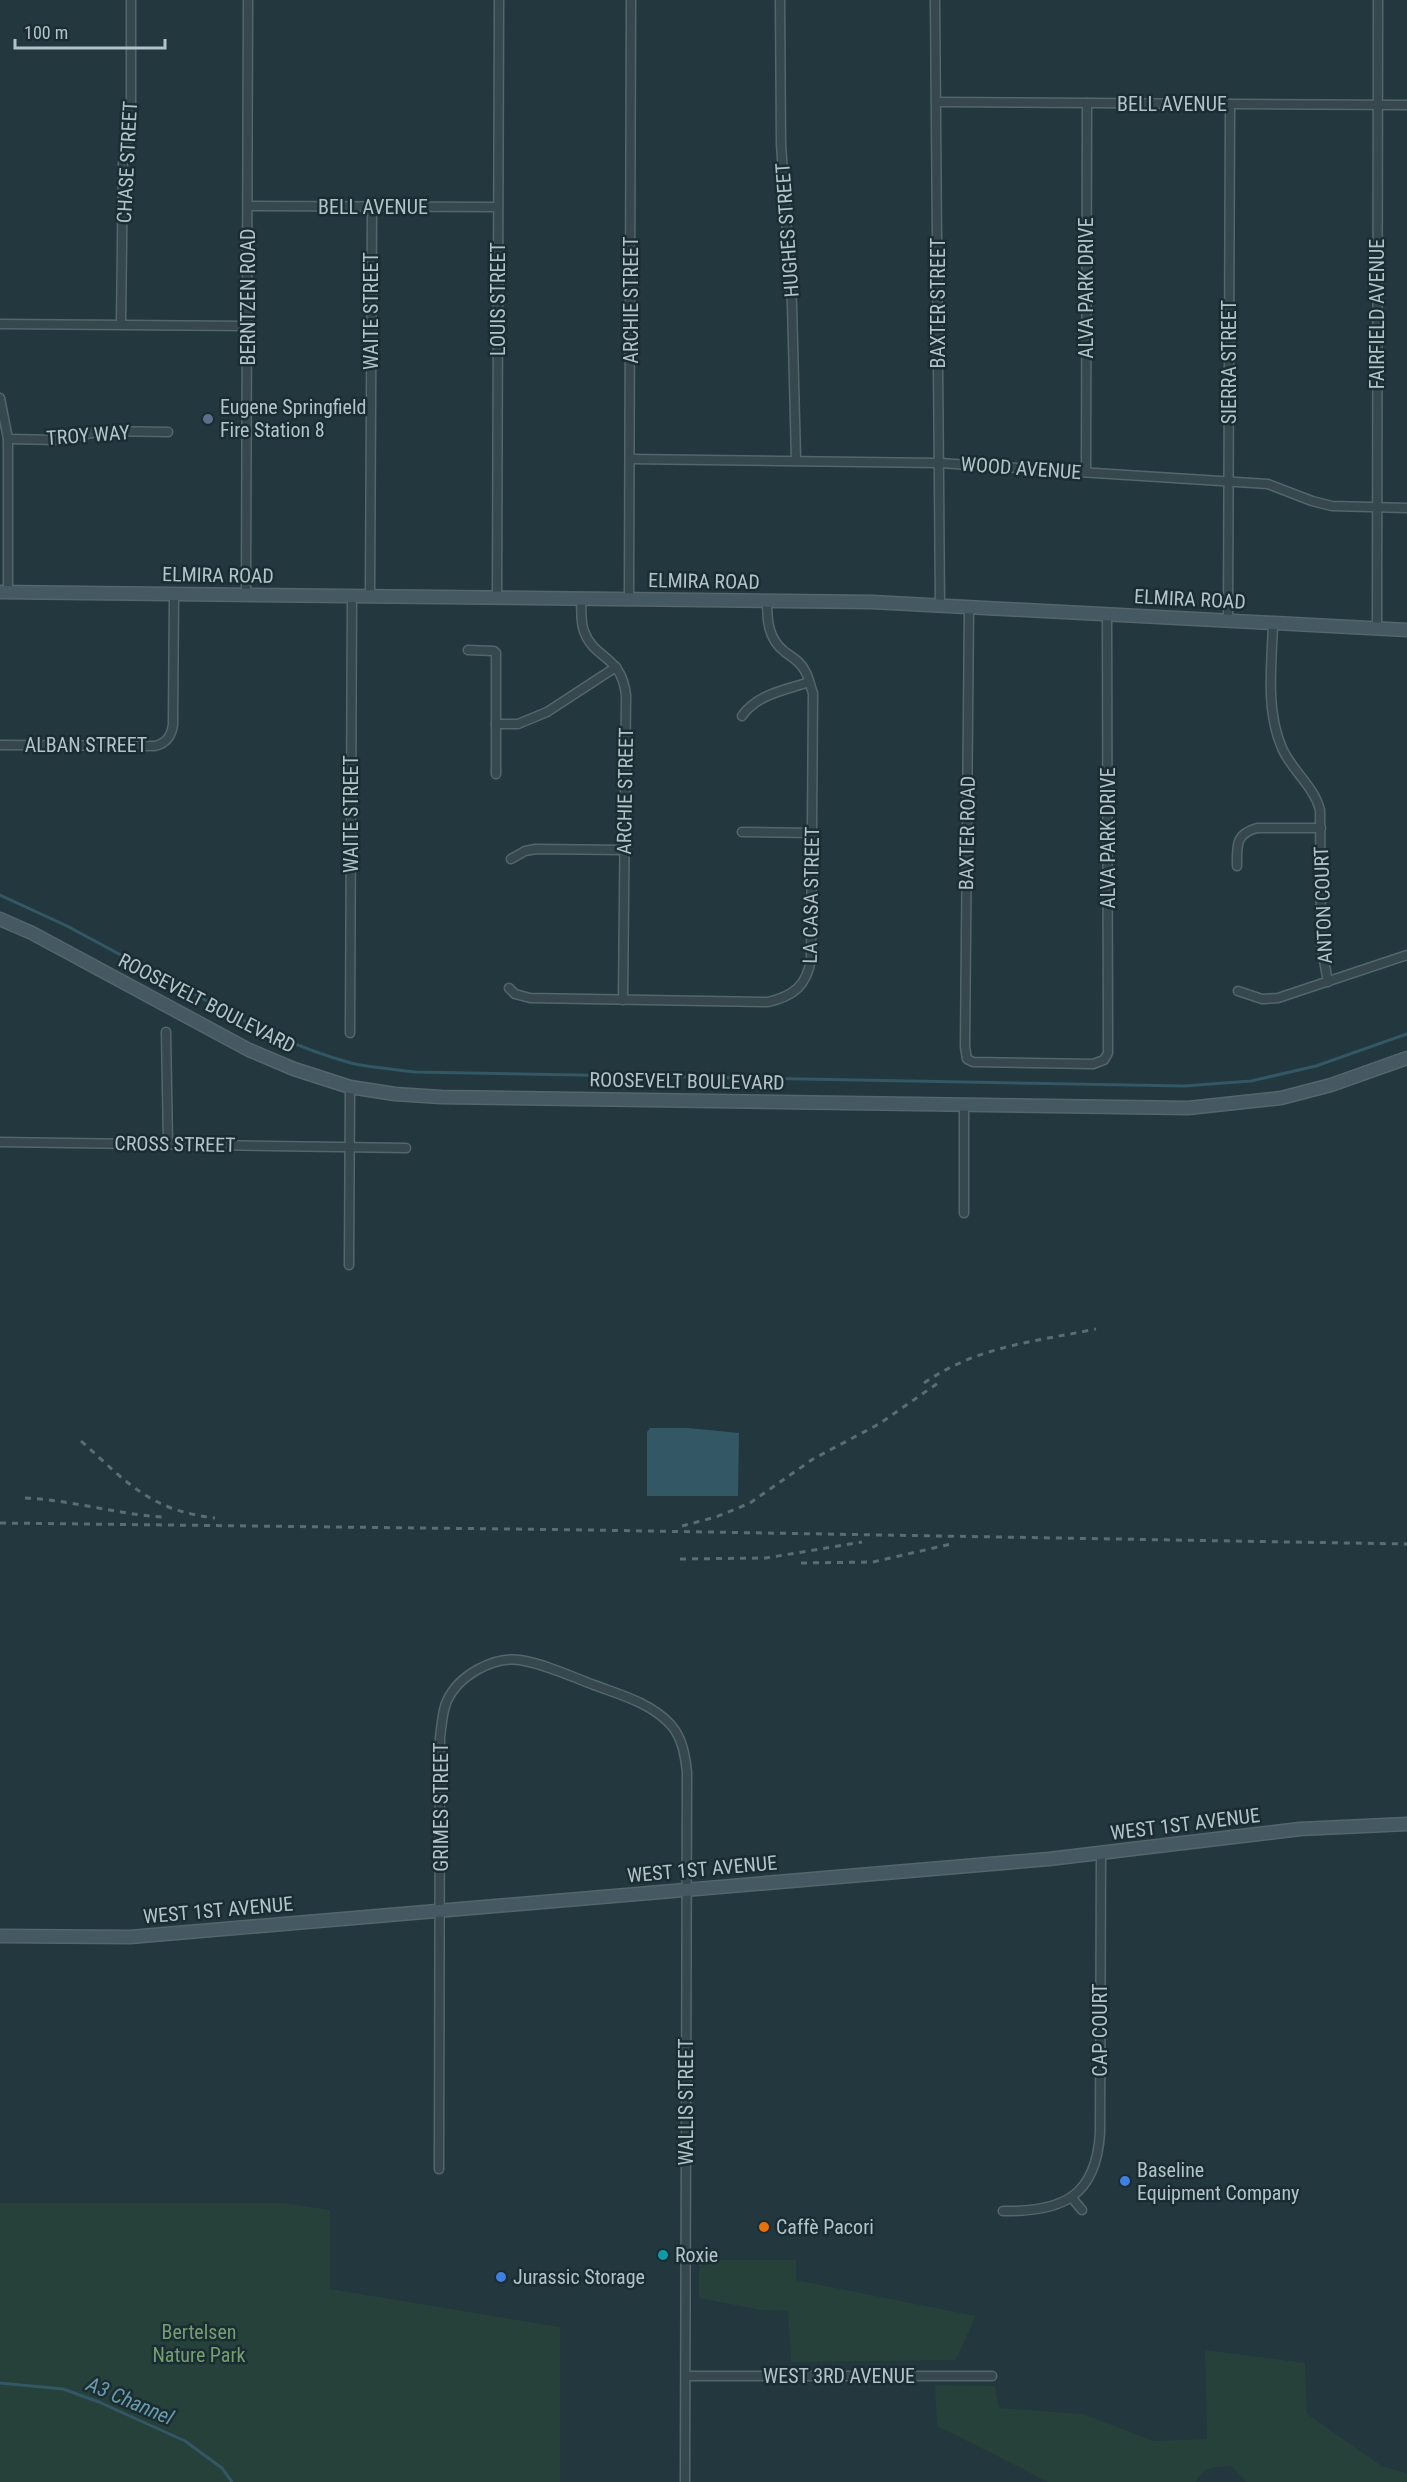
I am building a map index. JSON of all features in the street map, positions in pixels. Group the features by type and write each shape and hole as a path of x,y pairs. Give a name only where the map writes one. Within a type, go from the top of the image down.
{"street":[{"name":"CHASE STREET","path":"121,324 123,164 131,103 131,0"},
{"name":"BERNTZEN ROAD","path":"246,594 248,0"},
{"name":"LOUIS STREET","path":"497,598 499,0"},
{"name":"ARCHIE STREET","path":"629,599 631,0"},
{"name":"HUGHES STREET","path":"780,0 782,144 792,304 796,459"},
{"name":"BAXTER STREET","path":"935,0 940,606"},
{"name":"FAIRFIELD AVENUE","path":"1377,628 1378,0"},
{"name":"BELL AVENUE","path":"937,102 1407,105"},
{"name":"ALVA PARK DRIVE","path":"1086,472 1087,103"},
{"name":"SIERRA STREET","path":"1228,620 1230,104"},
{"name":"BELL AVENUE","path":"248,206 497,207"},
{"name":"WAITE STREET","path":"370,596 372,207"},
{"path":"0,324 248,326"},
{"path":"0,398 8,439 4,592"},
{"name":"TROY WAY","path":"8,439 63,439 101,431 168,432"},
{"name":"WOOD AVENUE","path":"630,459 796,459 939,463 1229,481 1268,484 1332,506 1407,508"},
{"name":"ELMIRA ROAD","path":"4,592 873,602 1407,630"},
{"name":"ALBAN STREET","path":"0,745 155,746 166,741 172,734 173,725 174,594"},
{"name":"WAITE STREET","path":"350,1033 352,595"},
{"name":"ARCHIE STREET","path":"581,599 584,632 590,643 622,675 626,695 623,1000"},
{"name":"LA CASA STREET","path":"509,988 522,997 530,998 768,1002 794,993 804,984 812,959 814,703 806,671 774,640 767,620 767,601"},
{"name":"BAXTER ROAD","path":"969,607 965,1054 967,1059 973,1062 1093,1064 1104,1060"},
{"name":"ALVA PARK DRIVE","path":"1104,1060 1108,1048 1107,614"},
{"name":"ANTON COURT","path":"1273,623 1274,725 1281,747 1291,766 1317,798 1320,810 1321,944 1328,982"},
{"path":"468,651 494,651 496,654 496,774"},
{"path":"496,724 518,724 555,708 616,667"},
{"path":"742,716 753,702 809,682"},
{"name":"ANTON COURT","path":"1237,866 1237,843 1240,836 1248,831 1257,828 1321,828"},
{"path":"742,832 813,833"},
{"path":"511,859 525,851 536,849 625,850"},
{"name":"ROOSEVELT BOULEVARD","path":"0,919 32,933 249,1050 294,1069 350,1087 395,1094 441,1097 1188,1108 1281,1098 1331,1085 1407,1058"},
{"path":"1238,991 1262,999 1278,998 1407,955"},
{"path":"166,1032 168,1144"},
{"path":"349,1265 350,1087"},
{"path":"964,1105 964,1213"},
{"name":"CROSS STREET","path":"0,1142 406,1148"},
{"name":"GRIMES STREET","path":"439,2169 440,1737 447,1701 457,1686 474,1672 496,1663 517,1660 538,1664 635,1700 651,1708 672,1726"},
{"name":"WALLIS STREET","path":"672,1726 681,1741 687,1772 685,2482"},
{"name":"WEST 1ST AVENUE","path":"0,1936 130,1937 1101,1854 1300,1829 1407,1824"},
{"name":"CAP COURT","path":"1072,2198 1090,2174 1100,2143 1101,1854"},
{"path":"1003,2211 1043,2209 1060,2205 1072,2198 1082,2210"},
{"name":"WEST 3RD AVENUE","path":"686,2376 992,2376"}],"green space":[{"name":"Bertelsen Nature Park","path":"0,2203 284,2203 330,2210 330,2289 560,2327 560,2482 0,2482"},
{"path":"699,2260 796,2260 796,2280 976,2316 956,2360 791,2362 788,2311 760,2310 699,2298"},
{"path":"1205,2350 1305,2363 1307,2414 1382,2466 1407,2473 1407,2482 1246,2482 1231,2466 1206,2470 1196,2482 1048,2482 937,2426 935,2385 995,2386 999,2408 1083,2414 1154,2441 1207,2439"}],"water":[{"path":"650,1428 688,1428 739,1433 738,1496 647,1496 647,1432"}],"waterway":[{"path":"0,895 67,926 145,968"},
{"path":"196,995 253,1025 311,1050 359,1065 415,1072 1184,1086 1251,1081 1316,1066 1407,1034"},
{"name":"A3 Channel","path":"0,2383 63,2389 99,2402 185,2441 222,2468 232,2482"}],"railway":[{"path":"924,1383 944,1371 986,1353 1096,1329"},
{"path":"682,1526 716,1517 750,1503 813,1459 879,1424 938,1383"},
{"path":"81,1441 127,1482 156,1501 192,1514 215,1518"},
{"path":"25,1498 60,1501 162,1517"},
{"path":"0,1523 590,1530 1407,1544"},
{"path":"680,1559 766,1558 862,1542"},
{"path":"801,1563 873,1562 951,1544"}],"place":[{"name":"Eugene Springfield Fire Station 8","path":"208,419"},
{"name":"Baseline Equipment Company","path":"1125,2181"},
{"name":"Caffè Pacori","path":"764,2227"},
{"name":"Roxie","path":"663,2255"},
{"name":"Jurassic Storage","path":"501,2277"}]}
